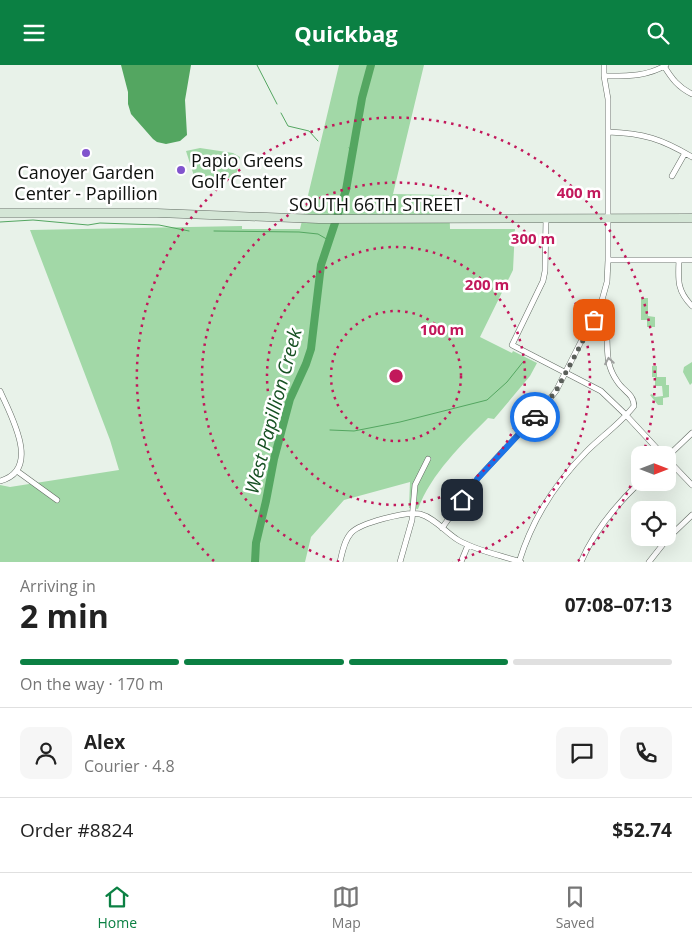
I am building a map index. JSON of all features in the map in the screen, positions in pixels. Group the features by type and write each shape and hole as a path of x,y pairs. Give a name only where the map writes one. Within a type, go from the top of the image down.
{"street":[{"path":"442,528 478,478 556,391 594,320 605,291 608,260 608,99 604,65"},
{"path":"604,76 641,75 665,66 681,89 692,94"},
{"path":"608,132 640,134 655,138 692,157"},
{"path":"672,176 684,153"},
{"name":"SOUTH 66TH STREET","path":"0,213 156,213 354,220 692,219"},
{"path":"546,219 546,271 512,345 601,391 626,414 655,446"},
{"path":"608,260 692,260"},
{"path":"679,260 680,290 684,298 692,306"},
{"path":"340,562 347,538 358,527 413,514 427,517 468,545 520,562 536,520 551,494 568,471 634,406 632,397 619,384 610,371 607,361 606,328 594,320"},
{"path":"0,391 21,447 21,463 17,471 0,481"},
{"path":"676,450 692,433"},
{"path":"400,562 413,514 415,485 428,459"},
{"path":"676,467 692,485"},
{"path":"17,471 56,500"},
{"path":"581,562 596,533 609,514 631,491"},
{"path":"649,562 668,538 692,515"},
{"path":"461,562 468,545"}],"shaded area":[{"path":"121,65 191,65 185,100 187,135 180,141 166,144 157,142 131,114"},
{"path":"339,65 424,65 393,194 449,195 450,229 515,229 513,270 480,337 537,363 530,376 494,419 488,418 448,460 431,484 418,509 409,508 410,482 344,500 311,537 305,562 0,562 0,485 10,487 119,470 110,440 30,230 242,226 242,229 300,229"},
{"path":"200,148 233,153 240,157 236,176 231,178 194,176 186,151"},
{"path":"641,298 648,298 648,316 655,317 655,327 647,327 647,320 641,320"},
{"path":"692,362 692,383 690,385 683,372 684,367"},
{"path":"652,366 657,366 657,377 666,377 666,385 669,385 669,397 663,398 663,405 658,405 650,395 652,394 655,397 663,396 662,386 655,386 655,377 652,377"}],"waterway":[{"path":"257,65 277,104"},
{"name":"West Papillion Creek","path":"255,562 256,543 274,459 290,399 311,349 321,265 346,190 362,98 371,65"},
{"path":"281,113 288,126 309,131 318,141"},
{"name":"West Papillion Creek","path":"349,148 353,151"},
{"path":"0,222 33,220 88,225 100,223 159,225 189,231"},
{"path":"214,231 299,232 318,234 330,241"},
{"path":"330,430 354,431 400,422 487,400 507,382 523,362"}],"way so far":[{"path":"535,417 556,391 594,320"}],"place":[{"name":"Canoyer Garden Center - Papillion","path":"86,153"},
{"name":"Papio Greens Golf Center","path":"181,170"}],"route":[{"path":"462,500 478,478 535,417"}]}
